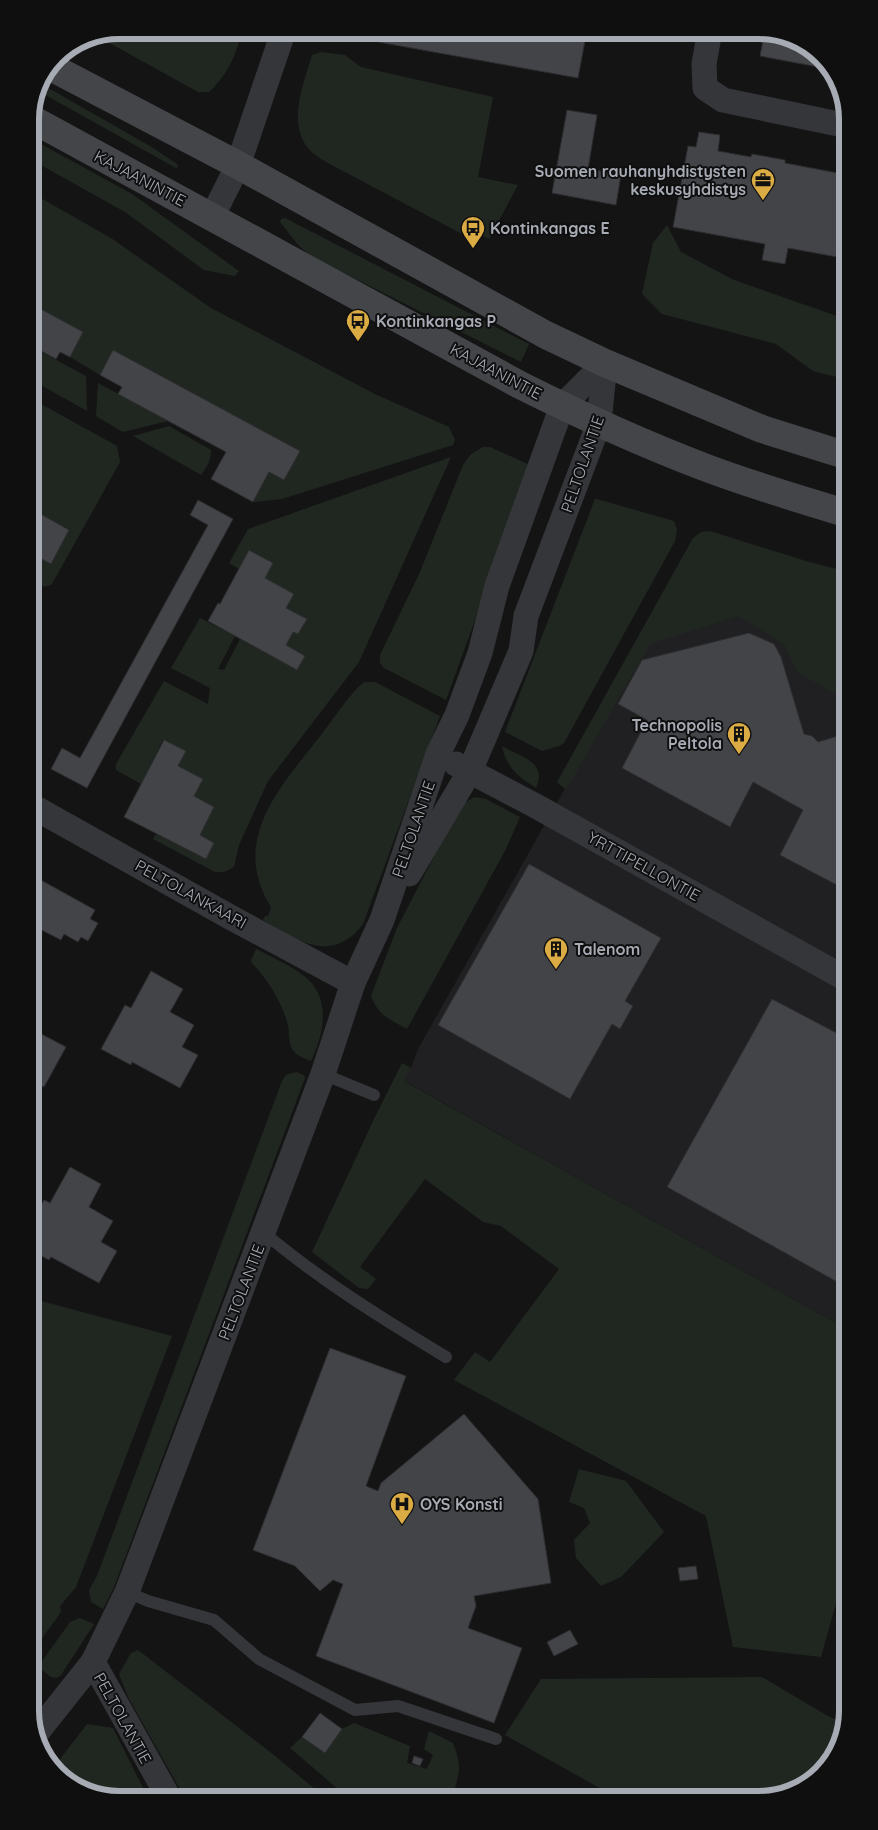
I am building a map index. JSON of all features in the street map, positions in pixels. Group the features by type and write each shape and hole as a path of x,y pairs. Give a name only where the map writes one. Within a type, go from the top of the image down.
{"main road":[{"path":"55,70 238,165 523,322 605,363 762,429 839,453"},
{"name":"KAJAANINTIE","path":"39,123 520,385 562,406 703,466 775,492 839,511"}],"street":[{"path":"212,217 238,165 281,39"},
{"path":"708,39 704,64 705,88 723,100 839,124"},
{"name":"PELTOLANTIE","path":"382,920 438,754 457,715 480,652 497,586 562,406 605,363"},
{"name":"PELTOLANTIE","path":"40,1728 93,1662 127,1592 323,1074 353,983 382,920 470,771 520,651 526,616 600,423 605,363"},
{"name":"YRTTIPELLONTIE","path":"438,754 839,975"},
{"name":"PELTOLANKAARI","path":"39,809 353,983"},
{"name":"PELTOLANTIE","path":"93,1662 165,1791"}],"lane":[{"path":"323,1074 374,1095"},
{"path":"263,1232 298,1261 371,1312 446,1357"},
{"path":"127,1592 148,1601 214,1620 259,1659 355,1710 398,1706 496,1739"}],"shaded area":[{"path":"240,39 234,56 222,78 209,92 198,92 104,40"},
{"path":"321,52 345,55 361,67 493,97 478,177 518,185 489,239 468,228 464,235 326,162 309,149 300,134 298,123 299,100 312,55"},
{"path":"46,86 150,146 177,164 178,167 176,168 43,94"},
{"path":"39,143 132,194 239,271 235,276 204,270 125,212 39,164"},
{"path":"39,197 111,238 211,308 377,395 449,427 455,440 453,445 282,499 253,502 269,472 284,480 299,451 113,350 100,375 70,357 83,332 39,308"},
{"path":"285,218 529,344 521,362 312,257 298,245 280,222 281,219"},
{"path":"667,225 681,252 734,280 839,317 839,378 813,371 776,344 662,314 642,294 653,243"},
{"path":"40,351 86,376 87,411 39,384"},
{"path":"98,383 168,421 123,432 96,416"},
{"path":"39,403 117,446 120,462 52,584 43,587 39,585 39,558 51,564 69,530 39,513"},
{"path":"169,426 211,450 208,463 201,475 133,436"},
{"path":"483,447 490,447 528,464 520,496 446,700 384,668 380,663 380,655 420,572 463,465 471,454"},
{"path":"451,457 359,662 268,781 239,845 234,867 224,872 215,872 153,839 156,834 206,859 214,843 200,835 214,807 194,796 178,766 185,751 163,740 141,784 116,770 116,764 164,681 208,704 210,688 171,668 200,618 235,636 218,669 224,670 240,639 297,670 305,656 286,645 293,632 298,634 306,619 286,608 294,594 265,578 273,563 250,550 239,569 229,563 248,529"},
{"path":"595,499 674,521 677,530 675,541 564,743 542,751 505,732"},
{"path":"710,531 839,570 839,696 797,672 785,646 738,616 650,644 566,790 557,782 693,538 701,532"},
{"path":"694,560 839,632 839,1325 403,1080 411,1068 418,1049"},
{"path":"364,682 375,682 440,716 363,924 357,932 338,944 316,945 294,938 263,920 265,916 268,916 271,907 259,882 255,859 258,837 265,815 290,774 347,700"},
{"path":"502,746 531,761 536,766 539,779 536,788 514,771 504,754"},
{"path":"474,797 486,799 520,817 506,849 407,1029 381,1013 371,996 397,928 457,812 463,804"},
{"path":"256,949 299,972 313,985 319,994 323,1016 322,1028 311,1061 298,1055 292,1049 288,1025 281,1006 268,983 252,963 251,960"},
{"path":"402,1063 411,1068 404,1081 839,1325 839,1596 821,1657 733,1647 706,1516 454,1380 475,1352 490,1362 559,1269 501,1226 483,1222 425,1179 360,1267 376,1279 368,1289 359,1288 312,1252"},
{"path":"296,1072 304,1075 305,1078 114,1587 103,1609 91,1602 89,1590 97,1576 282,1081 286,1075"},
{"path":"39,1300 172,1336 76,1587 60,1606 61,1612 39,1643"},
{"path":"579,1469 626,1481 664,1532 621,1577 601,1586 576,1558 574,1540 590,1523 584,1508 569,1502"},
{"path":"80,1618 94,1624 61,1675 57,1678 51,1677 39,1668 39,1666 70,1622"},
{"path":"138,1650 274,1755 317,1791 181,1791 128,1697 119,1674 131,1653"},
{"path":"762,1677 838,1721 838,1727 826,1756 812,1771 799,1781 775,1790 605,1791 505,1735 541,1679"},
{"path":"354,1723 410,1746 407,1763 427,1769 433,1755 424,1749 429,1731 453,1743 459,1766 454,1791 340,1791 290,1748 302,1737 325,1753 342,1729"},
{"path":"87,1724 113,1728 144,1791 114,1791 93,1787 74,1778 58,1762"}],"building":[{"path":"378,39 585,39 578,78 378,42"},
{"path":"763,39 775,40 804,52 820,67 760,56"},
{"path":"567,110 597,115 588,169 621,174 616,205 552,193"},
{"name":"Suomen rauhanyhdistysten keskusyhdistys","path":"699,132 720,135 718,151 751,157 752,154 785,160 785,163 839,173 839,257 788,248 785,264 762,260 765,244 673,227 688,146 696,147"},
{"path":"39,308 83,332 70,357 60,352 56,359 39,350"},
{"path":"113,350 300,451 284,480 269,472 253,502 211,479 226,452 118,394 122,387 100,375"},
{"path":"198,500 233,519 87,788 51,769 62,748 80,758 208,525 190,515"},
{"path":"39,513 69,530 51,564 39,558"},
{"path":"249,550 273,563 265,578 294,594 286,608 307,619 298,634 293,632 286,645 305,656 297,670 208,621 218,603 220,604"},
{"name":"Technopolis Peltola","path":"749,633 774,644 781,657 804,734 812,736 818,742 839,736 839,886 780,855 803,810 753,782 730,827 622,768 647,720 618,704 642,660"},
{"path":"164,740 186,751 178,766 203,779 194,796 214,807 200,835 214,843 206,859 124,817"},
{"name":"Talenom","path":"529,864 661,938 625,1001 633,1006 620,1029 612,1024 570,1099 438,1025"},
{"path":"39,879 95,910 90,919 98,923 88,941 81,937 78,942 64,934 61,940 39,929"},
{"path":"151,971 183,989 170,1012 194,1025 182,1047 198,1055 180,1088 132,1062 131,1065 101,1049 125,1005 131,1008"},
{"path":"772,999 839,1034 839,1283 667,1187"},
{"path":"39,1033 66,1047 44,1087 39,1084"},
{"path":"70,1167 101,1184 89,1207 113,1221 101,1242 117,1251 99,1283 51,1257 49,1260 39,1255 39,1209 44,1200 50,1203"},
{"name":"OYS Konsti","path":"330,1348 406,1376 366,1486 378,1491 381,1483 464,1414 538,1499 551,1583 474,1596 476,1606 468,1628 522,1648 494,1723 316,1656 343,1584 333,1580 320,1591 295,1566 253,1550"},
{"path":"696,1566 698,1579 680,1581 678,1568"},
{"path":"570,1630 578,1644 554,1656 547,1642"},
{"path":"320,1713 342,1729 325,1753 302,1737"},
{"path":"414,1756 423,1759 420,1766 412,1763"}],"place":[{"name":"Suomen rauhanyhdistysten keskusyhdistys","path":"763,201"},
{"name":"Kontinkangas E","path":"473,249"},
{"name":"Kontinkangas P","path":"358,342"},
{"name":"Technopolis Peltola","path":"739,755"},
{"name":"Talenom","path":"556,970"},
{"name":"OYS Konsti","path":"402,1525"}]}
